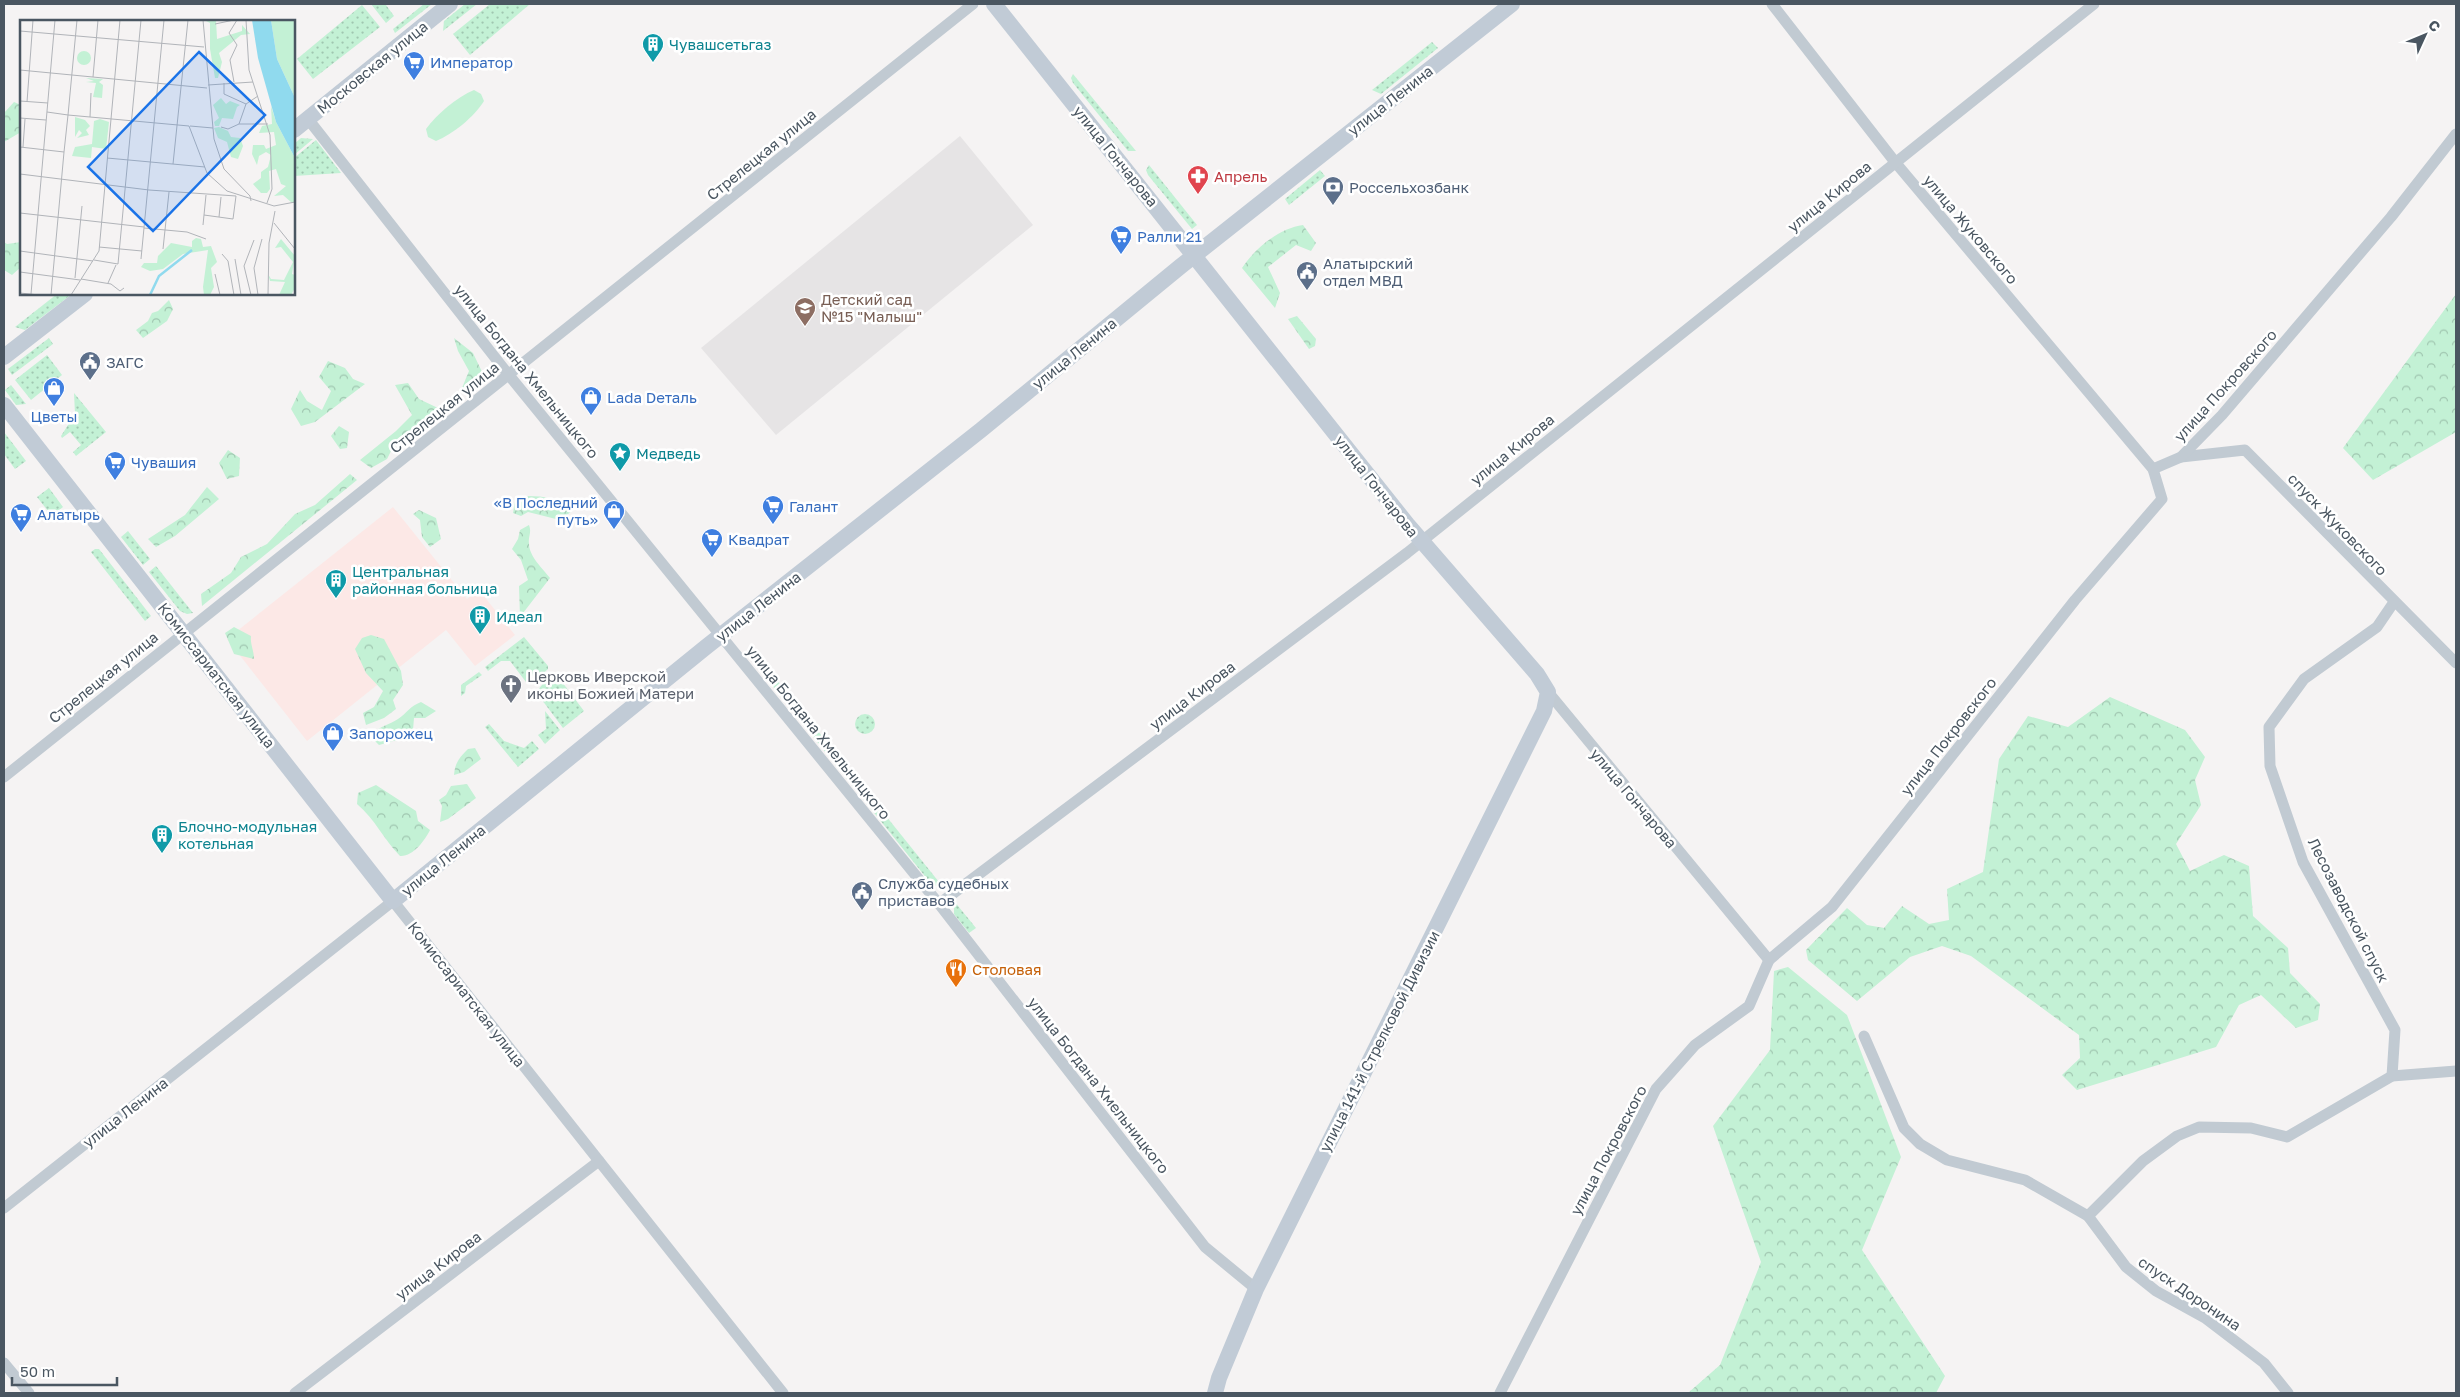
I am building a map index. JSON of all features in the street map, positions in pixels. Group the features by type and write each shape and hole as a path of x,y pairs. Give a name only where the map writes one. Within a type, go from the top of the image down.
{"street":[{"name":"Московская улица","path":"295,129 450,4"},
{"name":"Стрелецкая улица","path":"4,777 183,632 973,4"},
{"name":"улица Гончарова","path":"994,4 1421,541 1537,674 1548,692 1769,960"},
{"name":"улица Ленина","path":"4,1208 393,901 722,635 981,430 1195,255 1512,4"},
{"name":"улица Жуковского","path":"1772,4 1895,162 2152,469"},
{"name":"улица Кирова","path":"939,904 1421,541 2094,4"},
{"name":"улица Богдана Хмельницкого","path":"308,119 508,374 939,904 1205,1247 1256,1289"},
{"name":"улица Покровского","path":"1500,1393 1656,1089 1695,1045 1749,1006 1769,960 1832,907 2075,600 2162,499 2152,469 2181,457 2222,416 2391,217 2456,134"},
{"path":"4,357 84,295"},
{"name":"Комиссариатская улица","path":"4,405 393,901 784,1393"},
{"name":"спуск Жуковского","path":"2181,457 2244,450 2456,664"},
{"name":"Лесозаводской спуск","path":"2392,1076 2395,1030 2303,862 2270,766 2268,727 2304,679 2377,627 2394,602"},
{"name":"улица 141-й Стрелковой Дивизии","path":"1215,1393 1219,1378 1256,1289 1544,711 1548,692"},
{"name":"спуск Доронина","path":"1864,1036 1904,1128 1920,1144 1947,1160 2025,1180 2088,1216 2126,1267 2156,1291 2204,1318 2264,1363 2288,1393"},
{"path":"2088,1216 2143,1161 2177,1136 2199,1127 2250,1128 2287,1137 2392,1076 2456,1071"},
{"name":"улица Кирова","path":"295,1393 599,1161"},
{"path":"4,1363 29,1393"}],"shaded area":[{"path":"960,136 1033,225 776,435 701,348"},
{"path":"393,507 467,599 479,590 515,635 475,666 446,630 307,741 227,639"}],"green space":[{"path":"371,4 387,4 394,16 386,23"},
{"path":"424,4 432,4 395,33 393,29"},
{"path":"465,4 477,4 443,31 444,21"},
{"path":"490,4 530,4 470,55 453,34"},
{"path":"362,5 380,27 313,79 297,59"},
{"path":"1432,42 1438,48 1381,94 1372,90"},
{"path":"1073,74 1136,151 1128,151 1073,83 1071,78"},
{"path":"474,90 481,94 484,101 475,113 443,138 436,141 428,137 426,129 436,118 454,101"},
{"path":"14,102 20,105 20,133 4,142 4,113"},
{"path":"301,138 313,139 295,154 295,143"},
{"path":"316,140 341,173 295,176 295,157"},
{"path":"1149,165 1197,225 1192,229 1148,175 1146,170"},
{"path":"1320,170 1325,176 1289,205 1285,199"},
{"path":"1303,225 1316,243 1311,251 1296,245 1268,267 1280,293 1275,308 1242,268 1254,253 1269,240 1286,230"},
{"path":"4,242 7,244 20,242 20,268 12,275 4,270"},
{"path":"2456,294 2456,432 2373,480 2343,448"},
{"path":"56,295 71,295 25,330 15,327"},
{"path":"169,300 173,309 167,321 143,338 136,330 148,321 152,313 158,311"},
{"path":"1297,316 1316,339 1315,346 1309,349 1288,319"},
{"path":"49,338 53,344 12,375 8,369"},
{"path":"454,338 473,353 484,376 471,391 462,388 469,371 458,351"},
{"path":"47,355 62,375 31,400 15,380"},
{"path":"328,361 345,368 353,379 365,384 315,422 301,426 291,409 300,390 307,401 322,410 331,391 319,377"},
{"path":"408,383 419,399 438,408 436,418 408,433 393,447 387,459 371,468 360,460 396,431 412,415 395,385"},
{"path":"11,385 26,404 16,405 5,390"},
{"path":"74,393 106,432 76,456 73,452 81,445 70,432 62,438 61,436 75,414"},
{"path":"339,426 349,432 347,448 340,449 331,436"},
{"path":"4,432 26,461 15,469 4,454"},
{"path":"228,450 240,458 239,476 227,479 219,463"},
{"path":"350,474 357,480 202,606 201,594 231,573 241,557 267,544 295,514 315,505"},
{"path":"207,487 219,499 175,536 156,547 148,539 185,515"},
{"path":"49,488 63,507 52,516 37,497"},
{"path":"528,496 552,499 572,511 560,520 528,512 521,516 513,513 515,502"},
{"path":"419,510 436,518 441,539 430,547 422,537 420,520 413,514"},
{"path":"529,525 531,553 550,578 520,617 519,586 528,580 521,560 512,549 518,539 520,530"},
{"path":"128,531 150,559 143,565 121,537"},
{"path":"99,549 151,616 145,621 91,552"},
{"path":"156,566 193,613 187,614 180,611 149,572"},
{"path":"234,627 251,636 254,659 234,654 225,633"},
{"path":"371,635 384,639 401,671 403,685 393,700 396,709 384,718 366,725 363,713 374,707 383,691 366,673 355,649 362,638"},
{"path":"524,637 548,666 548,669 540,676 533,675 526,682 510,661 501,661 488,671 485,667"},
{"path":"756,654 943,887 932,885 755,664"},
{"path":"479,672 482,675 466,686 465,693 461,696 461,685"},
{"path":"552,674 556,674 584,711 563,728 536,692 543,681"},
{"path":"2110,697 2185,730 2205,757 2195,780 2201,805 2176,844 2190,871 2224,855 2249,866 2253,916 2288,948 2290,973 2320,1004 2318,1020 2296,1028 2261,995 2239,1005 2216,1047 2077,1090 2062,1075 2080,1058 2079,1035 1971,956 1942,946 1910,957 1857,1001 1808,960 1806,950 1847,908 1867,925 1884,928 1902,906 1929,924 1949,920 1947,889 1983,872 1999,759 2028,716 2068,727"},
{"path":"421,702 436,711 425,718 414,718 413,730 400,739 379,745 374,740 372,734 375,731 398,719"},
{"path":"545,711 560,730 545,744 538,735 546,729"},
{"path":"865,714 872,717 875,724 872,731 865,734 858,731 855,724 858,717"},
{"path":"489,724 504,741 524,748 532,741 539,749 518,767 485,727"},
{"path":"475,748 481,759 464,772 454,775 455,767 460,757 468,749"},
{"path":"467,784 476,798 448,819 440,822 442,806 439,800 446,795 451,786"},
{"path":"376,785 416,811 418,821 430,830 422,843 405,856 400,856 369,816 357,804 358,793"},
{"path":"954,901 976,928 969,933 954,914"},
{"path":"1788,967 1847,1015 1901,1157 1862,1250 1945,1376 1936,1393 1688,1393 1720,1365 1761,1262 1713,1126 1770,1050 1774,971"}],"place":[{"name":"Чувашсетьгаз","path":"653,63"},
{"name":"Император","path":"414,81"},
{"name":"Апрель","path":"1198,195"},
{"name":"Россельхозбанк","path":"1333,206"},
{"name":"Ралли 21","path":"1121,255"},
{"name":"Алатырский отдел МВД","path":"1307,291"},
{"name":"Детский сад №15 \"Малыш\"","path":"805,327"},
{"name":"ЗАГС","path":"90,381"},
{"name":"Цветы","path":"54,407"},
{"name":"Lada Dеталь","path":"591,416"},
{"name":"Медведь","path":"620,472"},
{"name":"Чувашия","path":"115,481"},
{"name":"Галант","path":"773,525"},
{"name":"«В Последний путь»","path":"614,530"},
{"name":"Алатырь","path":"21,533"},
{"name":"Квадрат","path":"712,558"},
{"name":"Центральная районная больница","path":"336,599"},
{"name":"Идеал","path":"480,635"},
{"name":"Церковь Иверской иконы Божией Матери","path":"511,704"},
{"name":"Запорожец","path":"333,752"},
{"name":"Блочно-модульная котельная","path":"162,854"},
{"name":"Служба судебных приставов","path":"862,911"},
{"name":"Столовая","path":"956,988"}]}
